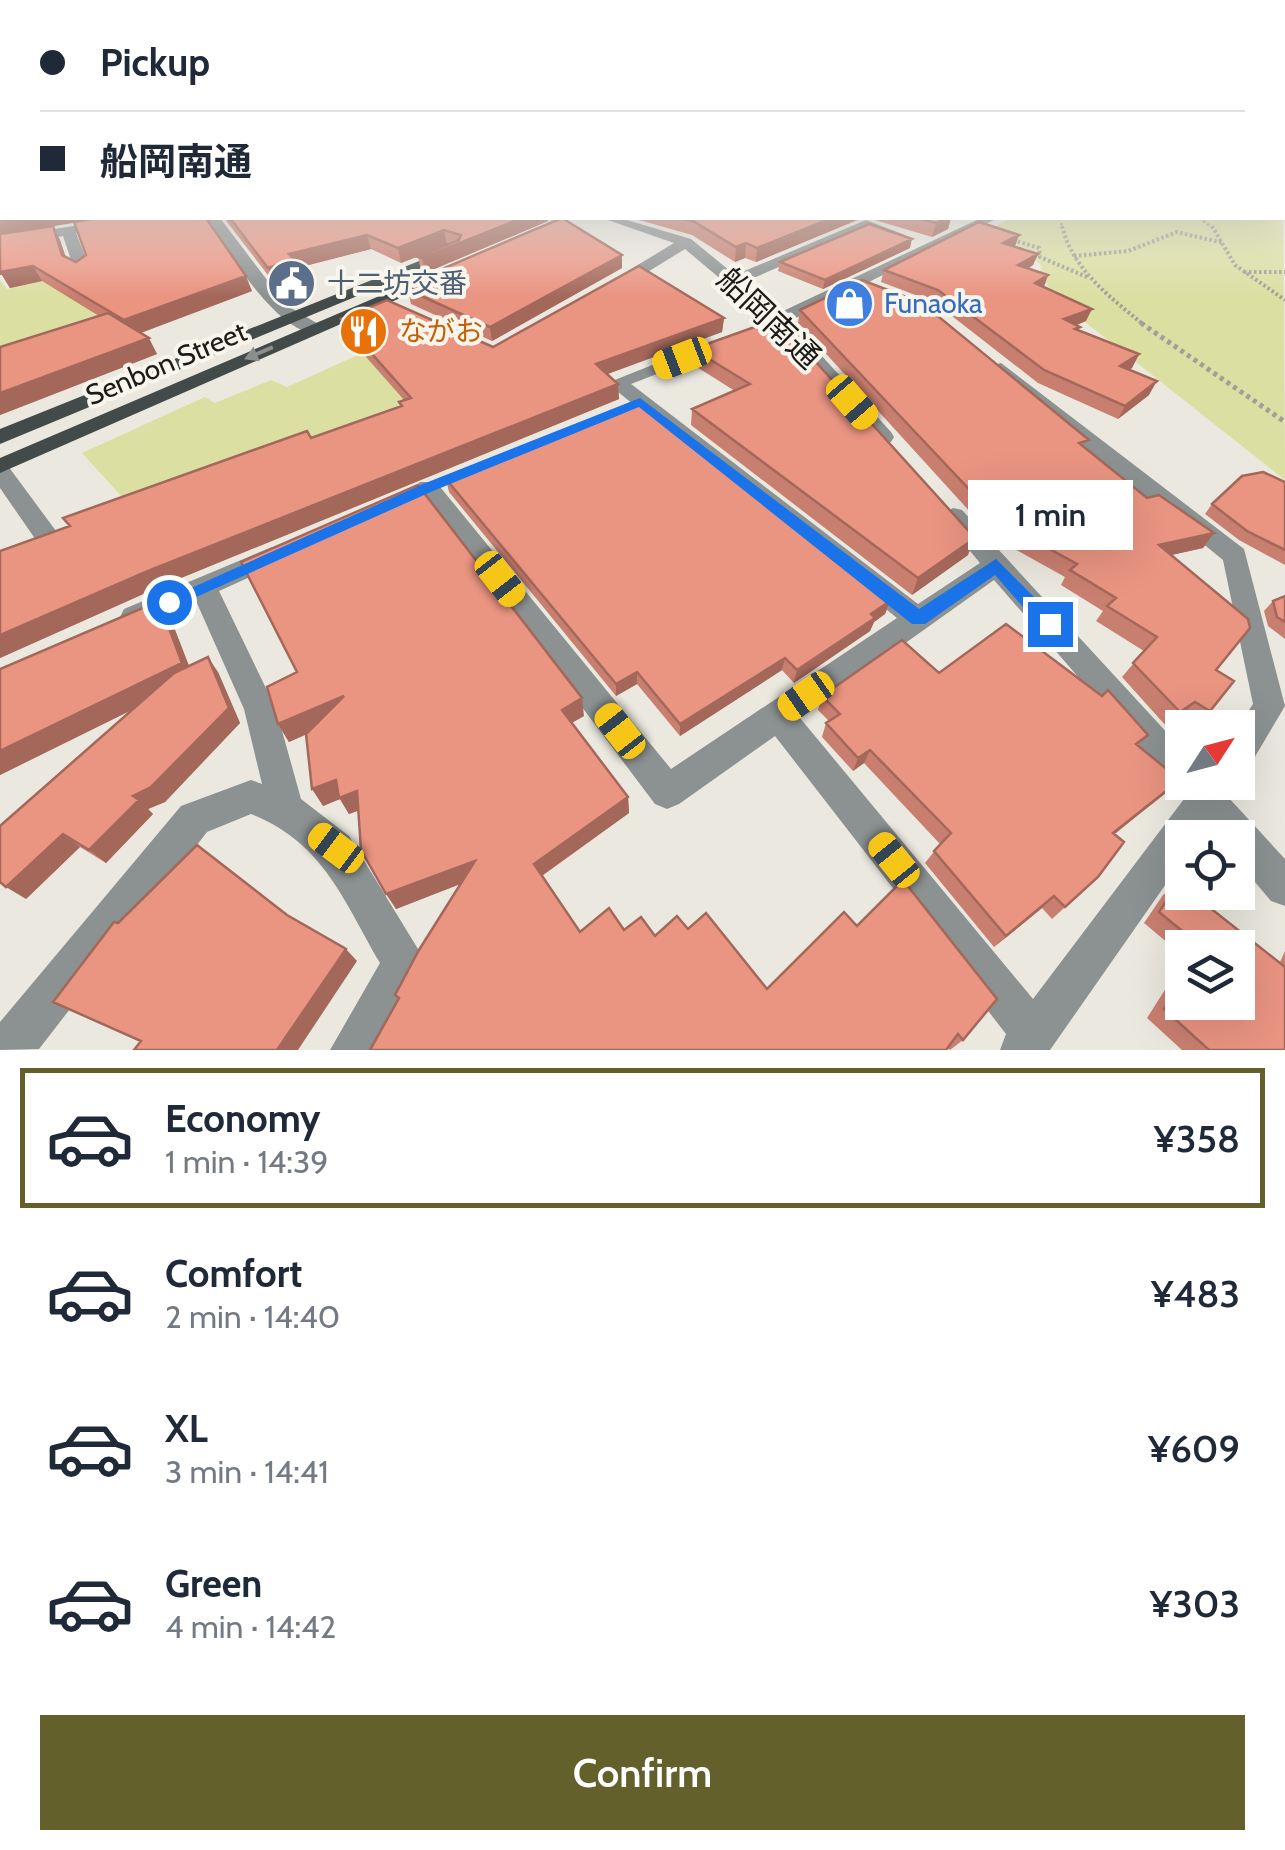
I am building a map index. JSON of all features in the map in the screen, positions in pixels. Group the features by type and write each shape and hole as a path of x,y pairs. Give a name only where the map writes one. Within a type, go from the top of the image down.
{"main road":[{"name":"Senbon Street","path":"0,437 291,317 483,248 314,329 0,469"}],"street":[{"path":"0,242 131,220"},
{"path":"213,220 280,309 314,329"},
{"name":"船岡南通","path":"614,220 686,242 734,281 780,320 895,450"},
{"path":"918,619 618,383 780,320 986,220"},
{"path":"952,223 971,227"},
{"path":"734,281 866,224 932,246"},
{"path":"68,231 82,269"},
{"path":"590,300 686,242"},
{"path":"858,282 892,296"},
{"path":"988,358 1235,556 1269,706 1255,728"},
{"path":"605,416 640,402"},
{"path":"0,469 46,537"},
{"path":"428,488 667,792 996,565"},
{"path":"933,493 1165,746"},
{"path":"102,632 290,548"},
{"path":"203,586 260,709 286,810"},
{"path":"778,715 1028,1042 1189,800"},
{"path":"22,1044 194,820 251,797 286,810 336,848 403,964 352,1050"},
{"path":"1213,800 1285,888"}],"path":[{"path":"1060,220 1059,230 1088,278 1163,339 1285,422"},
{"path":"1201,220 1243,272 1285,300"},
{"path":"971,227 1039,248 1040,257 1088,278"},
{"path":"1074,256 1128,252 1177,232 1224,244"},
{"path":"1243,272 1285,272"}],"green space":[{"path":"1007,220 1283,220 1285,480 1070,310 1038,275 1042,267 1027,249 981,234"},
{"path":"0,280 7,289 45,280 126,307 96,317 0,365"},
{"path":"369,350 427,396 133,509 82,453 205,397 215,403 271,380 287,387"}],"building":[{"path":"207,220 246,276 124,320 33,266 0,272 0,234 53,226 62,255 76,262 86,255 74,222"},
{"path":"232,220 517,220 422,258 418,257 459,240 461,235 444,230 398,248 367,235 289,254 294,259 268,268"},
{"path":"557,220 565,220 622,255 490,327 408,290 451,273 442,269"},
{"path":"688,220 827,220 757,248 746,243 736,247"},
{"path":"979,222 1019,235 1003,243 1038,254 1018,265 1048,275 1035,283 1092,309 1064,319 1080,327 1075,329 1139,354 1120,366 1157,381 1125,406 1044,370 938,290 884,270"},
{"path":"869,224 912,239 825,280 780,262"},
{"path":"639,266 724,318 596,364 618,384 148,571 0,635 0,551 70,526 63,518 307,431 311,438 402,406 399,402 411,398 341,319 387,300 493,347"},
{"path":"862,280 922,303 1089,440 1079,443 1147,498 1159,495 1214,533 1159,545 1248,619 1250,628 1216,670 1234,681 1211,710 1195,702 1178,710 1133,663 1157,637 1107,606 1116,598 1070,570 1077,564 1000,522 800,310"},
{"path":"108,313 149,338 0,393 0,347"},
{"path":"777,319 975,538 918,578 692,409 750,384 693,349"},
{"path":"637,401 890,601 871,614 875,618 797,670 785,658 680,724 637,672 616,684 446,479"},
{"path":"1263,472 1285,482 1285,550 1247,531 1212,504 1242,476"},
{"path":"418,485 582,698 562,710 628,797 534,864 580,932 609,908 624,930 641,917 655,936 677,916 688,929 706,913 767,989 844,912 857,926 903,880 997,999 963,1040 958,1034 946,1050 370,1050 399,998 395,995 419,950 475,861 386,894 361,850 357,791 339,798 336,780 312,789 306,734 344,696 278,724 267,687 297,672 241,562"},
{"path":"1285,596 1285,622 1277,617 1273,601"},
{"path":"159,601 182,663 0,751 0,669"},
{"path":"1006,624 1102,696 1108,690 1148,735 1136,744 1165,768 1165,792 1113,833 1124,842 1098,877 1065,907 1054,896 1006,936 934,851 951,833 870,750 858,758 826,723 840,714 822,696 902,640 939,673"},
{"path":"208,657 229,708 151,787 133,796 139,800 89,850 63,834 6,887 0,882 0,826 174,673"},
{"path":"197,845 287,915 346,949 277,1050 134,1050 141,1041 53,1002 114,922 118,923"},
{"path":"1165,903 1165,910 1213,910 1238,930 1181,930 1159,912"},
{"path":"1255,943 1285,967 1285,1050 1209,1050 1176,1020 1255,1020"}],"place":[{"name":"十二坊交番","path":"292,283"},
{"name":"Funaoka","path":"849,303"},
{"name":"ながお","path":"364,331"}],"route":[{"path":"169,602 428,488 640,402 918,619 996,565 1050,624"}]}
